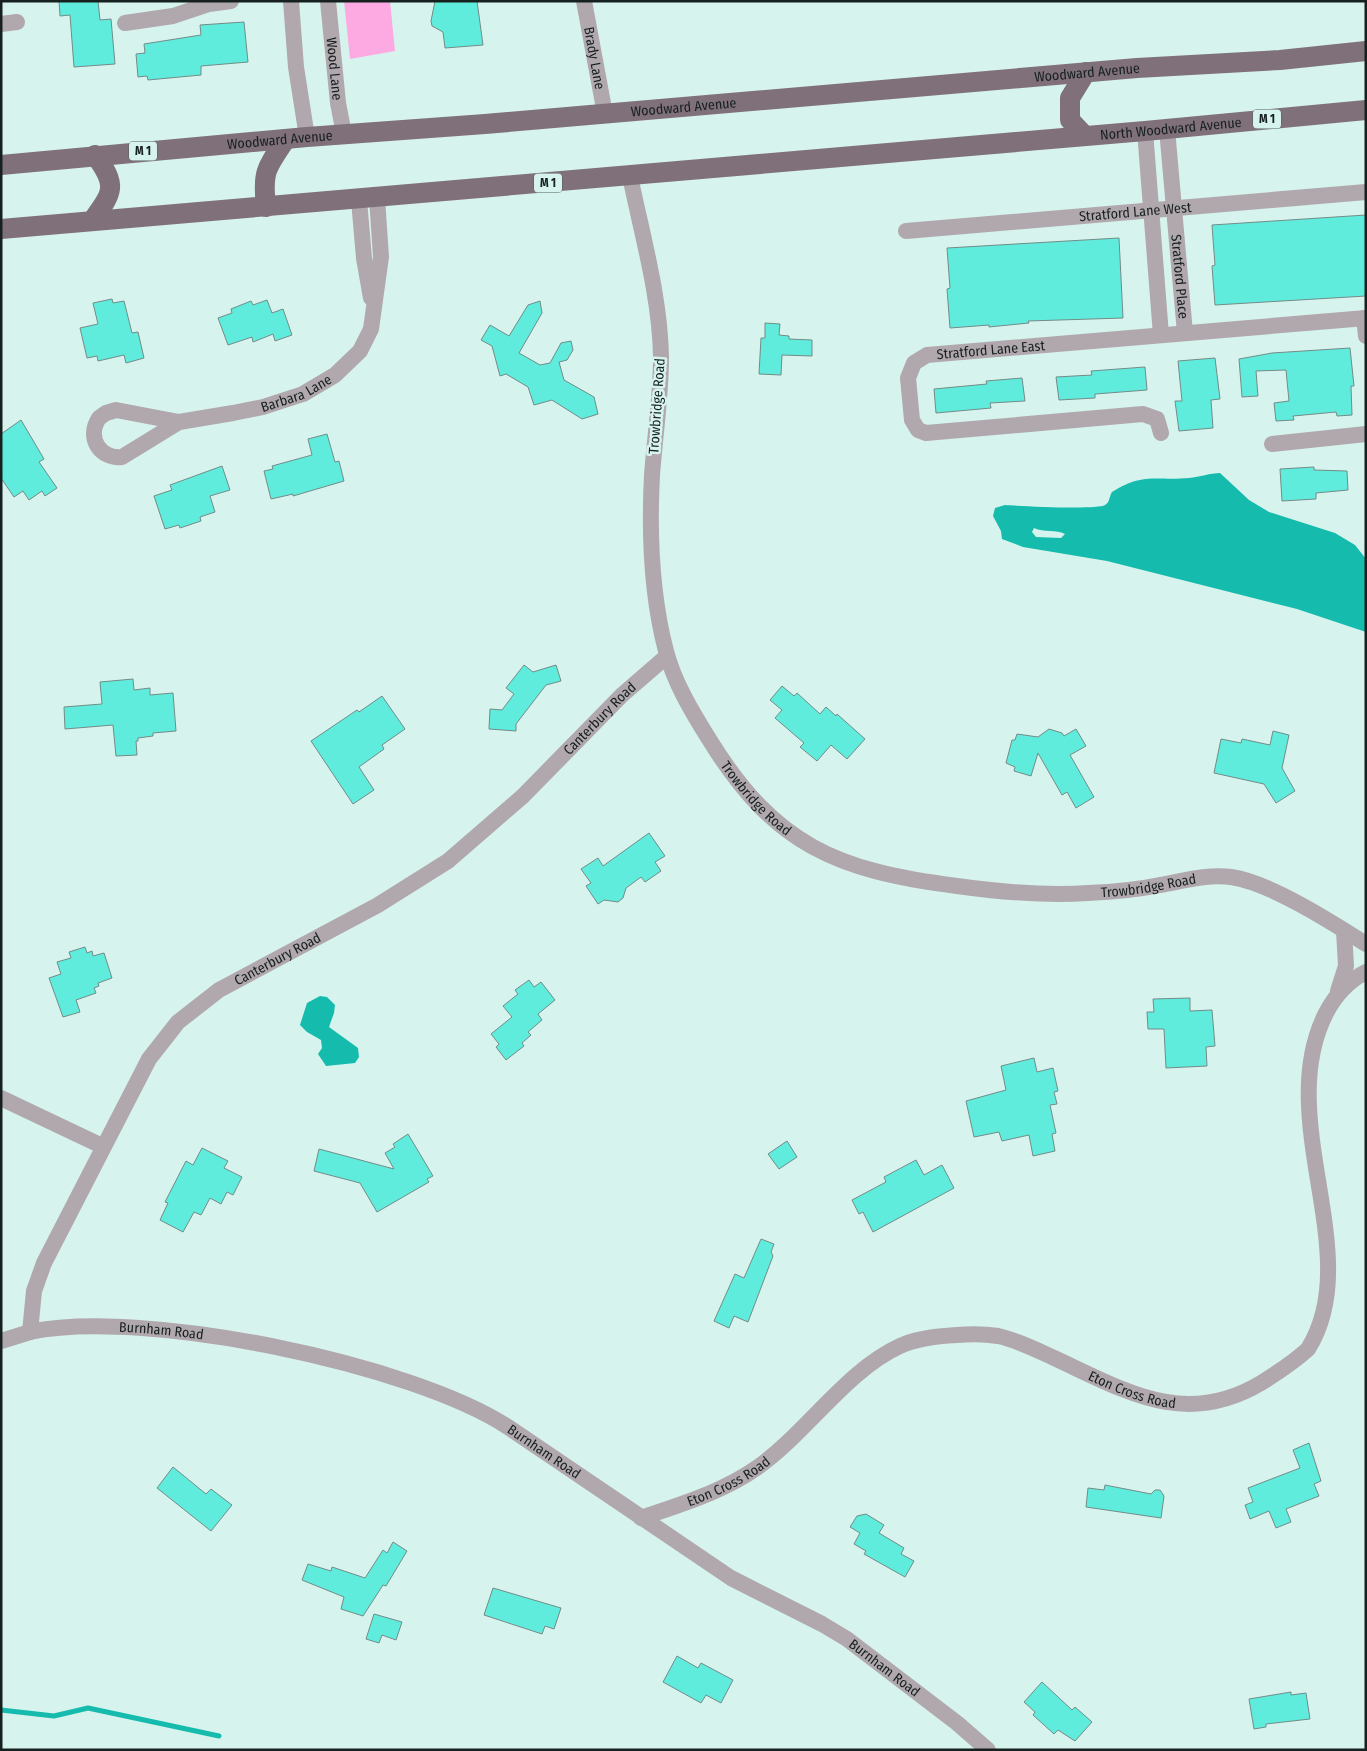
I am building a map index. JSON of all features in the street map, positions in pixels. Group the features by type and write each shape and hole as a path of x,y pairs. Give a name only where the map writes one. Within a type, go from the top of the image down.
{"main road":[{"name":"Woodward Avenue","path":"1,165 307,137 605,114 1086,72 1366,51"},
{"path":"1085,136 1070,120 1070,98 1086,72"},
{"name":"North Woodward Avenue","path":"630,176 1004,144 1366,110"},
{"path":"266,207 263,182 266,170 286,139"},
{"path":"92,221 110,197 109,174 95,156"},
{"name":"M 1","path":"1,229 630,176"}],"street":[{"path":"125,23 174,16 210,4 230,1"},
{"path":"291,1 296,66 307,137"},
{"name":"Wood Lane","path":"328,1 338,103 344,134"},
{"name":"Brady Lane","path":"584,1 605,114"},
{"name":"Stratford Place","path":"1168,129 1185,333"},
{"name":"Stratford Place","path":"1145,131 1161,335"},
{"name":"Trowbridge Road","path":"630,176 651,276 660,340 661,370 652,472 651,527 654,589 667,656 702,728 747,794 787,832 811,847 839,861 913,880 1014,893 1064,894 1114,892 1210,877 1234,878 1270,890 1366,944"},
{"name":"Stratford Lane West","path":"906,231 1366,192"},
{"name":"Barbara Lane","path":"179,422 126,411 111,411 99,418 93,436 96,445 103,453 113,457 122,456 179,422 263,407 303,394 320,386 343,369 360,351 368,336 373,312 364,258 368,199"},
{"path":"1365,318 1366,336"},
{"name":"Stratford Lane East","path":"1161,433 1157,419 1143,414 926,433 918,430 912,420 908,378 914,363 927,355 1365,318"},
{"path":"1272,444 1366,434"},
{"name":"Canterbury Road","path":"30,1332 34,1291 44,1263 102,1146 153,1053 172,1029 191,1010 219,990 378,905 448,861 523,796 622,695 667,656"},
{"path":"1338,1210 1316,1110 1313,1061 1317,1035 1334,1000 1346,966 1344,931"},
{"path":"1334,1000 1350,982 1366,972"},
{"path":"1,1098 102,1146"},
{"name":"Eton Cross Road","path":"641,1518 723,1488 749,1473 793,1439 864,1370 894,1349 920,1340 969,1335 1000,1336 1033,1348 1126,1392 1167,1403 1200,1405 1233,1397 1288,1365 1311,1346 1324,1330 1340,1298 1344,1263"},
{"name":"Burnham Road","path":"30,1332 60,1327 91,1326 160,1330 265,1346 359,1368 430,1390 486,1414 736,1581 822,1624 847,1639 957,1723 988,1750"},
{"path":"1,1341 30,1332"}],"shaded area":[{"path":"344,1 390,1 395,51 350,59"},
{"path":"1220,473 1249,500 1269,512 1335,533 1355,545 1366,559 1366,632 1297,609 1107,561 1023,547 1002,539 1001,531 993,516 995,508 1005,505 1088,507 1105,505 1109,501 1112,492 1133,482 1150,479 1189,478","holes":["1034,528 1058,532 1065,534 1061,538 1036,537 1032,532"]},
{"path":"320,996 327,997 335,1005 329,1027 358,1048 359,1057 355,1063 326,1066 318,1054 322,1048 321,1040 307,1032 300,1025 307,1003"}],"building":[{"path":"59,1 98,1 100,20 111,19 115,64 74,67 70,15 60,16"},
{"path":"435,1 477,1 483,45 445,48 443,32 432,26 431,21"},
{"path":"244,22 248,62 201,66 201,75 148,80 147,76 138,77 136,54 145,53 144,44 201,35 200,25"},
{"path":"1366,215 1366,296 1215,305 1212,266 1215,265 1212,225"},
{"path":"1119,238 1123,318 1028,321 1029,323 989,327 989,325 950,328 947,289 950,288 947,248"},
{"path":"112,299 113,303 124,301 132,333 138,332 144,358 126,363 124,355 98,361 97,356 87,358 80,328 98,324 93,303"},
{"path":"267,300 272,313 283,309 292,335 275,341 273,334 253,342 252,337 228,345 218,318 232,313 231,309 251,301 253,305"},
{"path":"540,301 542,313 519,353 540,365 550,363 561,343 571,341 573,350 567,360 559,362 564,380 594,397 598,414 582,419 552,400 534,405 528,387 506,374 500,376 492,346 481,340 490,325 509,336 528,305"},
{"path":"765,323 780,324 779,335 789,336 789,339 812,340 812,356 782,355 781,375 759,374 761,338 765,338"},
{"path":"1350,348 1354,386 1351,386 1352,415 1337,416 1336,412 1293,416 1294,420 1276,421 1274,403 1289,401 1286,370 1256,371 1258,396 1242,397 1239,359 1272,353"},
{"path":"1215,358 1220,399 1211,400 1213,428 1179,431 1175,401 1182,401 1178,361"},
{"path":"1145,367 1147,390 1095,394 1095,398 1059,400 1056,377 1092,375 1091,371"},
{"path":"1022,378 1025,401 990,403 991,408 936,413 934,389 987,384 986,381"},
{"path":"21,420 44,459 39,462 57,488 45,496 42,491 29,500 23,491 14,497 1,478 1,434"},
{"path":"327,434 335,462 339,461 344,481 293,496 293,494 271,499 264,471 273,469 272,466 312,455 308,439"},
{"path":"222,466 230,490 210,496 215,512 200,517 201,521 180,528 179,525 165,529 154,496 172,490 170,485"},
{"path":"1314,467 1314,470 1347,471 1348,490 1316,493 1316,499 1282,501 1280,469"},
{"path":"524,665 533,672 556,665 561,681 546,685 516,724 516,731 489,729 490,709 502,710 514,694 506,688"},
{"path":"133,679 134,690 150,688 150,695 173,693 176,731 153,733 153,736 138,738 138,741 136,741 137,755 116,756 113,725 65,729 64,707 102,704 100,682"},
{"path":"782,686 794,696 797,693 820,714 826,707 836,716 837,714 865,739 847,759 831,745 817,761 800,747 804,743 775,718 782,710 770,700"},
{"path":"382,696 405,729 382,745 384,749 359,767 374,790 353,804 311,741 357,710 359,712"},
{"path":"1049,729 1062,733 1064,736 1076,729 1086,746 1070,755 1094,797 1076,808 1067,792 1062,795 1038,753 1031,776 1014,771 1015,767 1006,763 1012,740 1015,740 1017,734 1038,737"},
{"path":"1273,731 1289,735 1282,768 1295,791 1276,803 1264,784 1214,773 1221,739 1241,743 1242,739 1270,745"},
{"path":"649,833 665,856 655,862 661,871 645,882 641,877 626,888 623,898 618,902 604,900 598,904 586,886 591,883 581,869 598,858 603,866"},
{"path":"85,947 87,953 92,951 93,956 104,953 112,978 98,983 99,986 94,988 96,993 76,1000 80,1012 63,1017 49,978 61,974 57,962 71,958 69,952"},
{"path":"529,980 534,987 541,982 555,1000 538,1014 542,1020 528,1032 531,1035 522,1043 524,1046 506,1060 496,1047 499,1044 491,1034 512,1017 503,1006 518,994 515,990"},
{"path":"1190,998 1190,1011 1212,1010 1215,1046 1206,1047 1207,1066 1166,1068 1164,1029 1148,1029 1147,1012 1154,1012 1153,999"},
{"path":"1034,1058 1037,1072 1053,1068 1058,1091 1054,1092 1057,1104 1050,1105 1056,1133 1052,1134 1055,1151 1033,1156 1029,1135 1002,1141 999,1132 974,1137 966,1101 1006,1090 1001,1066"},
{"path":"408,1134 433,1176 427,1179 429,1182 377,1212 360,1183 314,1171 319,1149 394,1169 385,1153 395,1147 393,1144"},
{"path":"787,1141 797,1157 779,1169 768,1154"},
{"path":"202,1148 228,1161 224,1168 242,1177 233,1195 227,1192 221,1204 210,1198 201,1215 194,1212 183,1232 160,1220 168,1203 165,1202 186,1161 193,1165"},
{"path":"916,1160 924,1175 942,1165 954,1188 873,1232 863,1212 859,1214 852,1200 886,1182 884,1177"},
{"path":"761,1239 774,1244 771,1252 773,1256 748,1322 734,1316 729,1328 714,1321 735,1274 744,1278"},
{"path":"1309,1443 1321,1481 1314,1484 1319,1496 1286,1509 1291,1522 1276,1528 1269,1511 1250,1519 1245,1505 1253,1502 1248,1488 1300,1468 1293,1450"},
{"path":"173,1467 206,1494 211,1489 232,1505 211,1531 157,1488"},
{"path":"1105,1485 1151,1494 1155,1490 1160,1490 1164,1496 1161,1518 1086,1507 1088,1488 1104,1490"},
{"path":"866,1514 884,1525 879,1533 904,1548 901,1554 914,1561 905,1577 864,1554 866,1551 854,1544 860,1533 850,1527 857,1516"},
{"path":"393,1542 407,1551 386,1586 383,1585 363,1616 341,1609 344,1597 302,1580 308,1564 331,1571 332,1567 365,1578 383,1550 387,1553"},
{"path":"493,1588 561,1608 554,1629 545,1626 542,1634 484,1615"},
{"path":"374,1614 402,1622 396,1640 382,1635 379,1643 366,1639"},
{"path":"677,1656 698,1668 701,1663 733,1680 721,1703 706,1695 701,1703 663,1682"},
{"path":"1042,1682 1072,1710 1075,1707 1092,1722 1075,1741 1058,1730 1054,1734 1033,1715 1035,1712 1024,1702"},
{"path":"1291,1692 1291,1695 1306,1693 1310,1719 1266,1724 1266,1727 1254,1729 1249,1699"}],"waterway":[{"path":"1,1710 54,1716 88,1708 219,1736"}]}
